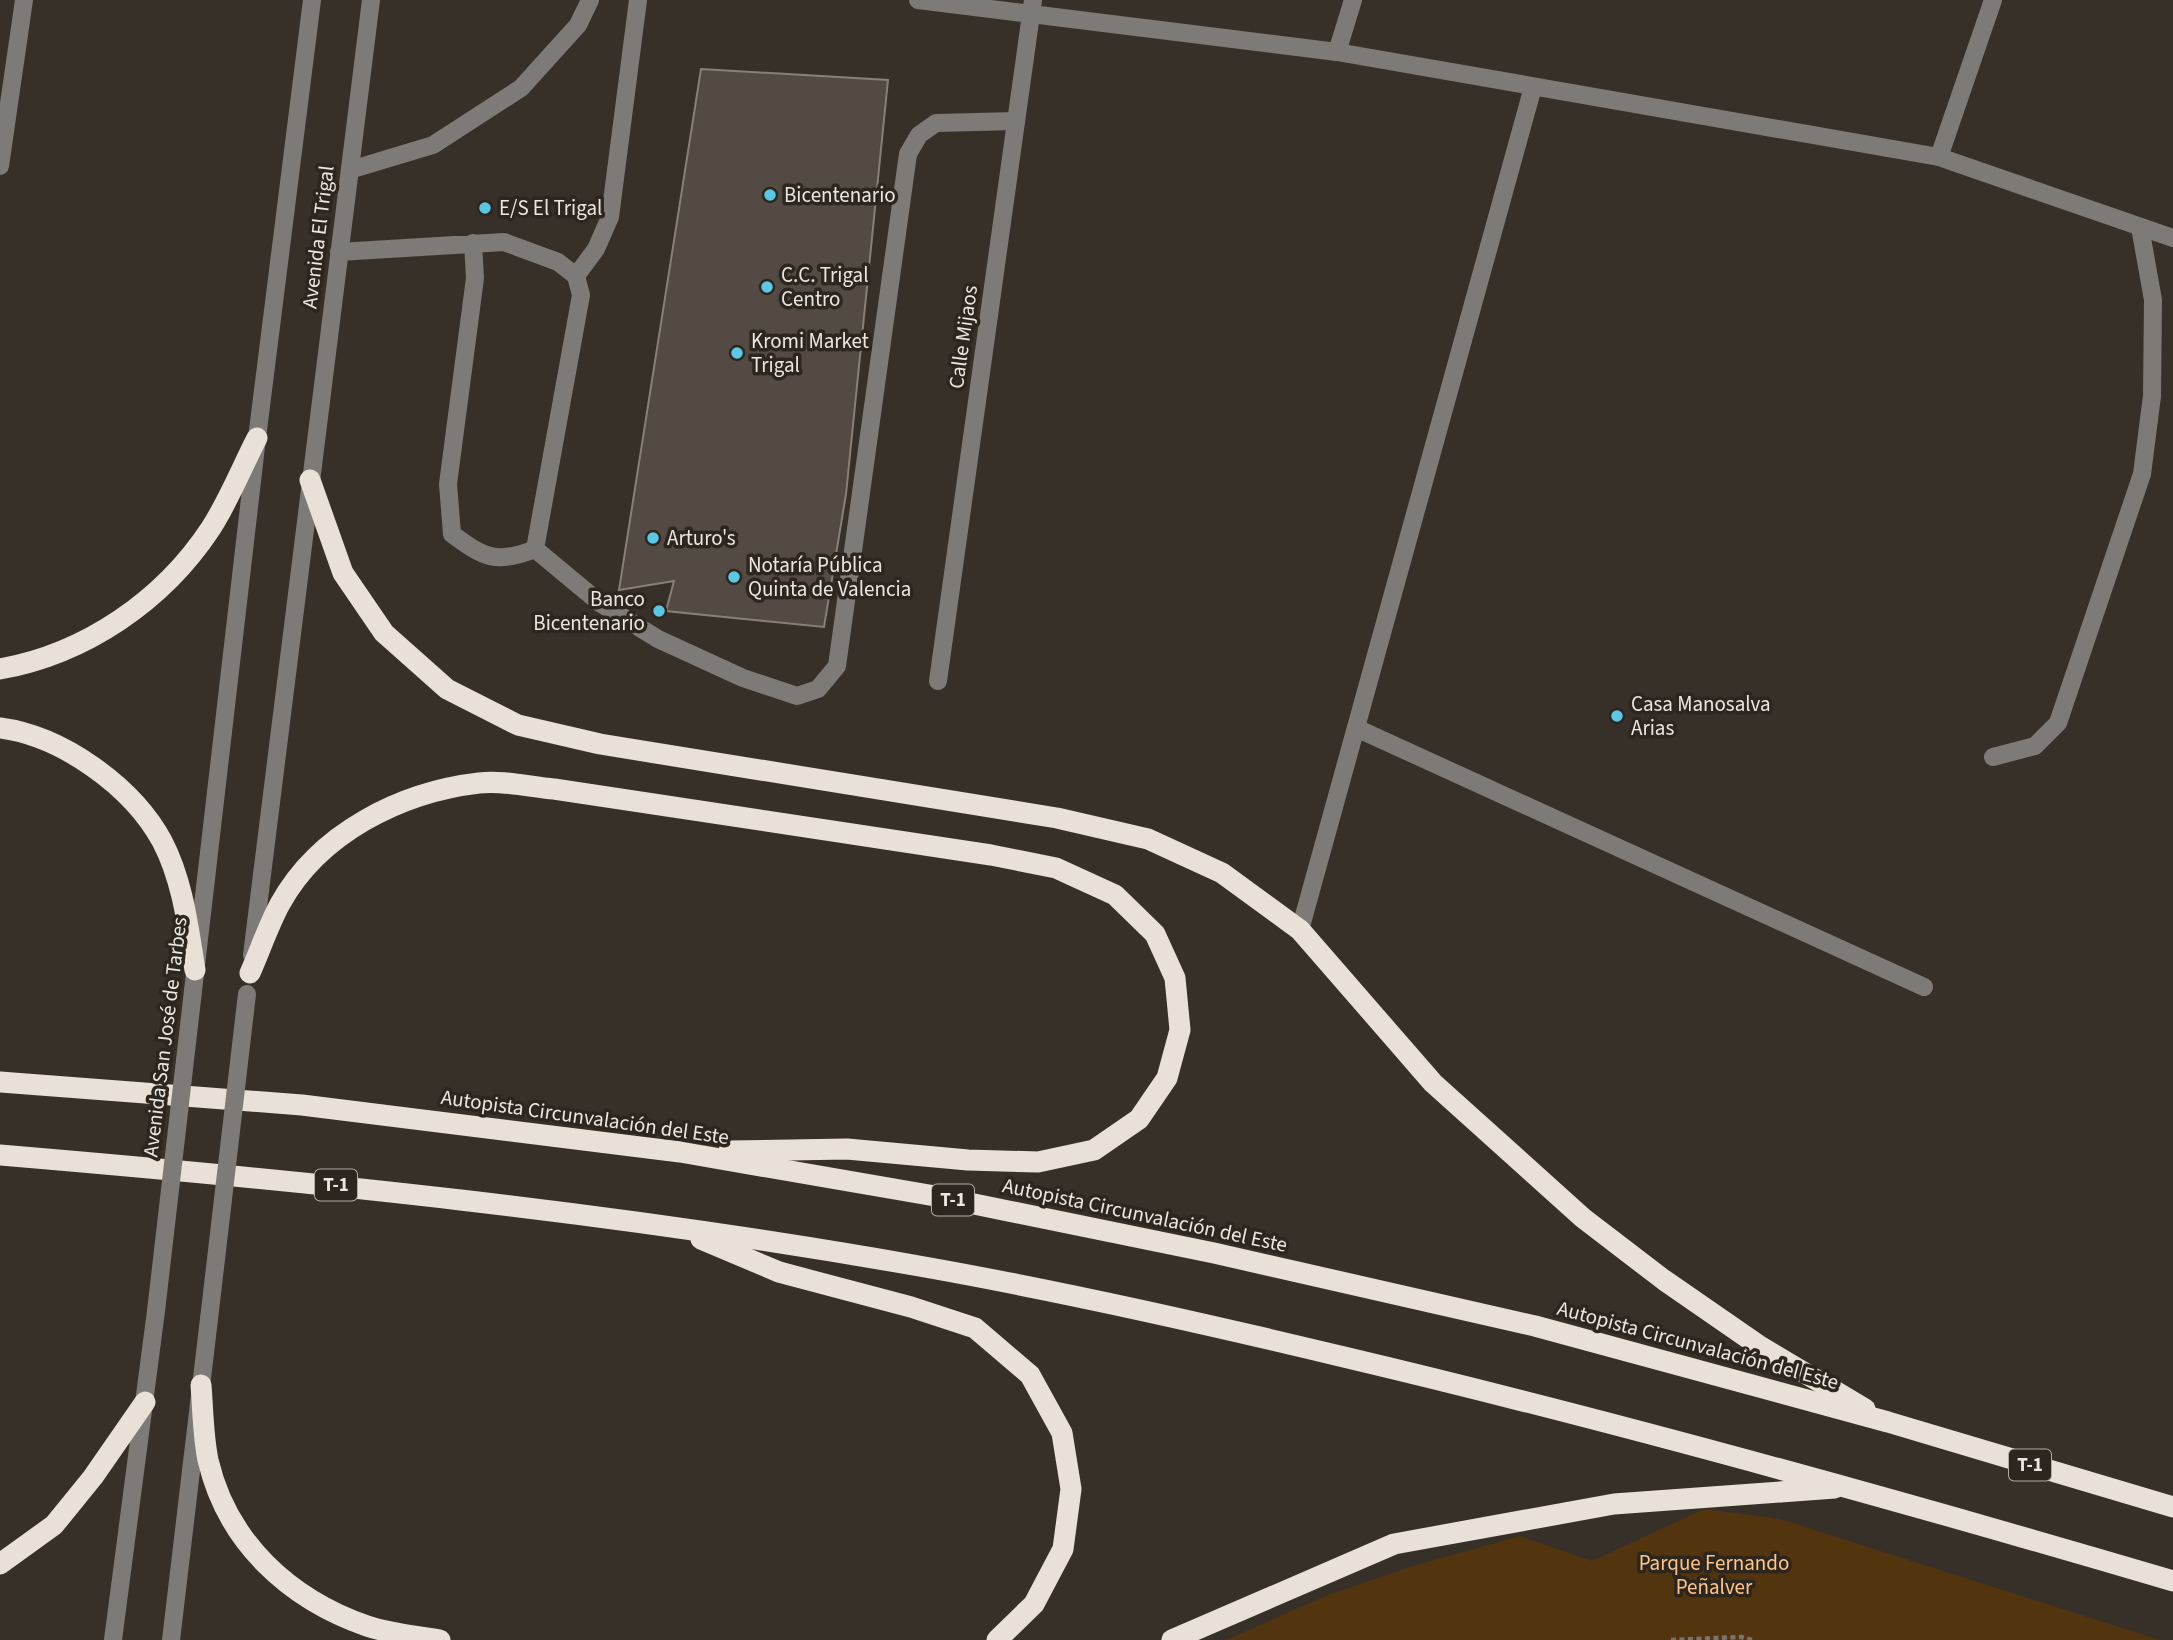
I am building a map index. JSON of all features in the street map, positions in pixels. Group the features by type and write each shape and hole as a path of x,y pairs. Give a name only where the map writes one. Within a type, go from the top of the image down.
{"highway":[{"path":"0,669 37,662 106,632 163,584 210,528 257,438"},
{"path":"310,480 343,573 384,633 447,689 518,725 600,744 1057,818 1148,839 1222,873 1300,930 1433,1083 1583,1218 1664,1280 1758,1345 1888,1422"},
{"path":"0,728 75,753 126,793 162,841 183,896 194,981"},
{"path":"249,984 280,903 316,858 366,818 408,799 481,782 581,793 991,855 1056,869 1115,895 1155,934 1175,978 1180,1030 1167,1078 1139,1119 1094,1150 1038,1162 968,1160 847,1149 680,1152"},
{"name":"Autopista Circunvalación del Este","path":"0,1082 302,1105 680,1152 935,1196 1214,1252 1535,1326 1888,1422 2173,1507"},
{"name":"T-1","path":"0,1155 296,1180 670,1226 922,1266 1200,1322 1514,1397 1852,1486 2173,1581"},
{"path":"670,1226 779,1272 911,1307 975,1328 1030,1375 1062,1433 1071,1489 1063,1549 1034,1604 997,1640"},
{"path":"201,1385 208,1460 222,1497 242,1537 263,1565 314,1604 325,1609 369,1627 440,1640"},
{"path":"0,1564 54,1525 93,1477 145,1402"},
{"path":"1172,1640 1395,1544 1614,1503 1852,1486"}],"street":[{"path":"0,166 24,0"},
{"name":"Avenida El Trigal","path":"257,438 312,0"},
{"name":"Avenida El Trigal","path":"310,480 371,0"},
{"path":"350,170 433,145 521,88 578,25 590,0"},
{"path":"576,276 596,248 610,217 638,0"},
{"path":"918,0 1032,8 1336,52 1939,157 2173,239"},
{"path":"1336,52 1353,0"},
{"path":"1939,157 1993,0"},
{"name":"Calle Mijaos","path":"938,681 1032,8"},
{"path":"1300,930 1533,87"},
{"path":"536,550 600,603 657,639 743,678 797,696 818,689 836,666 908,154 919,135 936,123 1016,121"},
{"path":"1993,757 2035,746 2058,723 2141,474 2152,396 2153,300 2140,227"},
{"path":"339,252 504,242 558,261 576,276 581,295 536,550"},
{"path":"473,243 475,278 448,484 452,534 481,556 516,557 536,550"},
{"name":"Avenida San José de Tarbes","path":"113,1640 156,1311 257,438"},
{"path":"171,1640 310,480"},
{"path":"1356,728 1924,987"}],"path":[{"path":"1671,1640 1741,1637 1752,1640"}],"green space":[{"name":"Parque Fernando Peñalver","path":"1704,1509 1780,1519 2160,1640 1226,1640 1328,1595 1410,1567 1520,1536 1592,1561"}],"building":[{"name":"C.C. Trigal Centro","path":"701,69 888,80 846,494 824,627 666,611 674,581 619,590"}],"place":[{"name":"Bicentenario","path":"770,195"},
{"name":"E/S El Trigal","path":"485,208"},
{"name":"C.C. Trigal Centro","path":"767,287"},
{"name":"Kromi Market Trigal","path":"737,353"},
{"name":"Arturo's","path":"653,538"},
{"name":"Notaría Pública Quinta de Valencia","path":"734,577"},
{"name":"Banco Bicentenario","path":"659,611"},
{"name":"Casa Manosalva Arias","path":"1617,716"}]}
